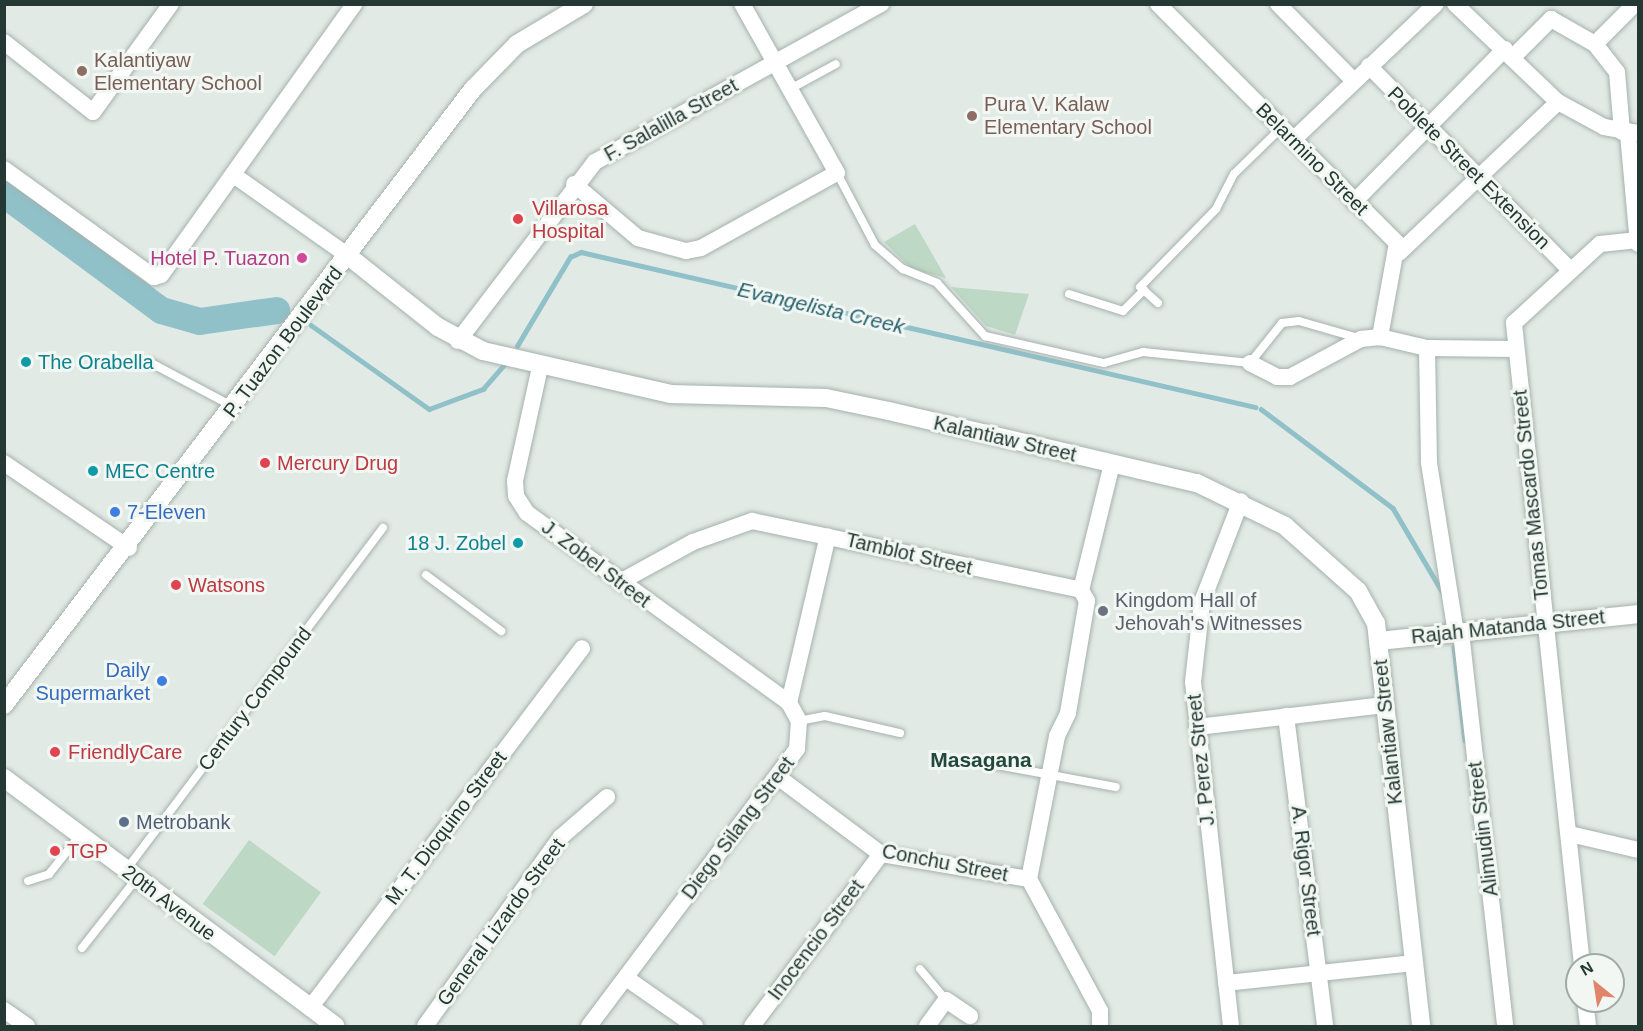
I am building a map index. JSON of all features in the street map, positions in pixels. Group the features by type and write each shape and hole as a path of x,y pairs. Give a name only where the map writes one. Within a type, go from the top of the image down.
{"street":[{"path":"4,42 93,112 171,4"},
{"path":"4,169 154,277 161,275 235,176 354,4"},
{"name":"P. Tuazon Boulevard","path":"4,705 129,548 473,89 517,44 584,4"},
{"path":"574,184 638,238 686,251 701,248 837,173 742,4"},
{"name":"F. Salalilla Street","path":"458,341 574,184 617,148 881,4"},
{"name":"Belarmino Street","path":"1158,4 1397,243 1399,253"},
{"path":"1278,4 1353,80"},
{"path":"1287,134 1353,80 1436,4"},
{"path":"1455,4 1558,102 1629,133"},
{"path":"1595,44 1635,4"},
{"path":"1354,202 1428,126 1509,53 1551,20 1595,44 1617,72 1629,133 1638,242"},
{"name":"Poblete Street Extension","path":"1369,66 1569,270"},
{"path":"1380,337 1399,253 1558,102"},
{"name":"Kalantiaw Street","path":"235,176 347,255 458,341 540,367 670,394 826,398 1197,483 1241,501 1285,525 1348,580 1373,612 1421,1026"},
{"name":"Tomas Mascardo Street","path":"1581,953 1570,834 1516,349 1515,319 1600,244 1638,242"},
{"path":"1250,363 1277,377 1290,377 1361,339 1380,337 1427,348 1516,349"},
{"name":"Alimudin Street","path":"1427,348 1429,463 1459,632 1505,1026"},
{"name":"J. Zobel Street","path":"540,367 516,496 527,513 789,703"},
{"path":"4,463 129,548"},
{"path":"1081,590 1112,464"},
{"name":"J. Perez Street","path":"1231,1026 1193,682 1203,602 1241,501"},
{"name":"Tamblot Street","path":"620,582 693,542 752,521 1081,590"},
{"path":"799,721 789,703 828,536"},
{"name":"Conchu Street","path":"1081,590 1087,601 1068,712 1057,736 1029,879 1100,1011 1100,1026"},
{"name":"Rajah Matanda Street","path":"1378,641 1638,614"},
{"name":"M. T. Dioquino Street","path":"310,1008 582,648"},
{"path":"1197,727 1385,705"},
{"name":"A. Rigor Street","path":"1286,716 1325,1026"},
{"name":"Diego Silang Street","path":"589,1026 778,777 797,749 799,721"},
{"name":"Conchu Street","path":"778,777 880,854 1029,879"},
{"name":"20th Avenue","path":"4,778 335,1026"},
{"name":"General Lizardo Street","path":"425,1026 561,837 607,797"},
{"path":"1570,834 1638,850"},
{"name":"Inocencio Street","path":"752,1026 880,854"},
{"path":"1226,983 1413,963"},
{"path":"626,978 695,1026"},
{"path":"927,1026 946,1000 970,1016"},
{"path":"4,1010 27,1026"}],"lane":[{"path":"789,90 836,64"},
{"path":"1158,303 1140,287 1216,209 1234,174 1287,134"},
{"path":"837,173 875,245 903,269 936,284 985,336 1104,363 1143,352 1250,363 1282,323 1299,321 1361,339"},
{"path":"1069,294 1123,311 1144,290"},
{"path":"151,363 235,407"},
{"name":"Century Compound","path":"82,948 131,874 383,528"},
{"path":"426,575 501,631"},
{"path":"799,721 825,716 900,733"},
{"path":"981,762 1050,771 1116,787"},
{"path":"28,881 49,874 80,836"},
{"path":"920,969 946,1000"}],"green space":[{"path":"915,224 946,278 912,269 884,242"},
{"path":"951,287 1029,294 1015,335 986,326"},
{"path":"249,840 321,892 275,956 203,904"}],"waterway":[{"name":"Evangelista Creek","path":"4,194 161,310 199,321 276,310"},
{"name":"Evangelista Creek","path":"517,346 570,257 581,252 1255,407"},
{"path":"311,325 429,409 483,389 504,365"},
{"path":"1261,409 1393,508 1443,593"},
{"path":"1454,647 1465,740"}],"place":[{"name":"Kalantiyaw Elementary School","path":"82,71"},
{"name":"Pura V. Kalaw Elementary School","path":"972,116"},
{"name":"Villarosa Hospital","path":"518,219"},
{"name":"Hotel P. Tuazon","path":"302,258"},
{"name":"The Orabella","path":"26,362"},
{"name":"Mercury Drug","path":"265,463"},
{"name":"MEC Centre","path":"93,471"},
{"name":"7-Eleven","path":"115,512"},
{"name":"18 J. Zobel","path":"518,543"},
{"name":"Watsons","path":"176,585"},
{"name":"Kingdom Hall of Jehovah's Witnesses","path":"1103,611"},
{"name":"Daily Supermarket","path":"162,681"},
{"name":"FriendlyCare","path":"55,752"},
{"name":"Metrobank","path":"124,822"},
{"name":"TGP","path":"55,851"}],"district":[{"name":"Masagana","path":"981,760"}]}
